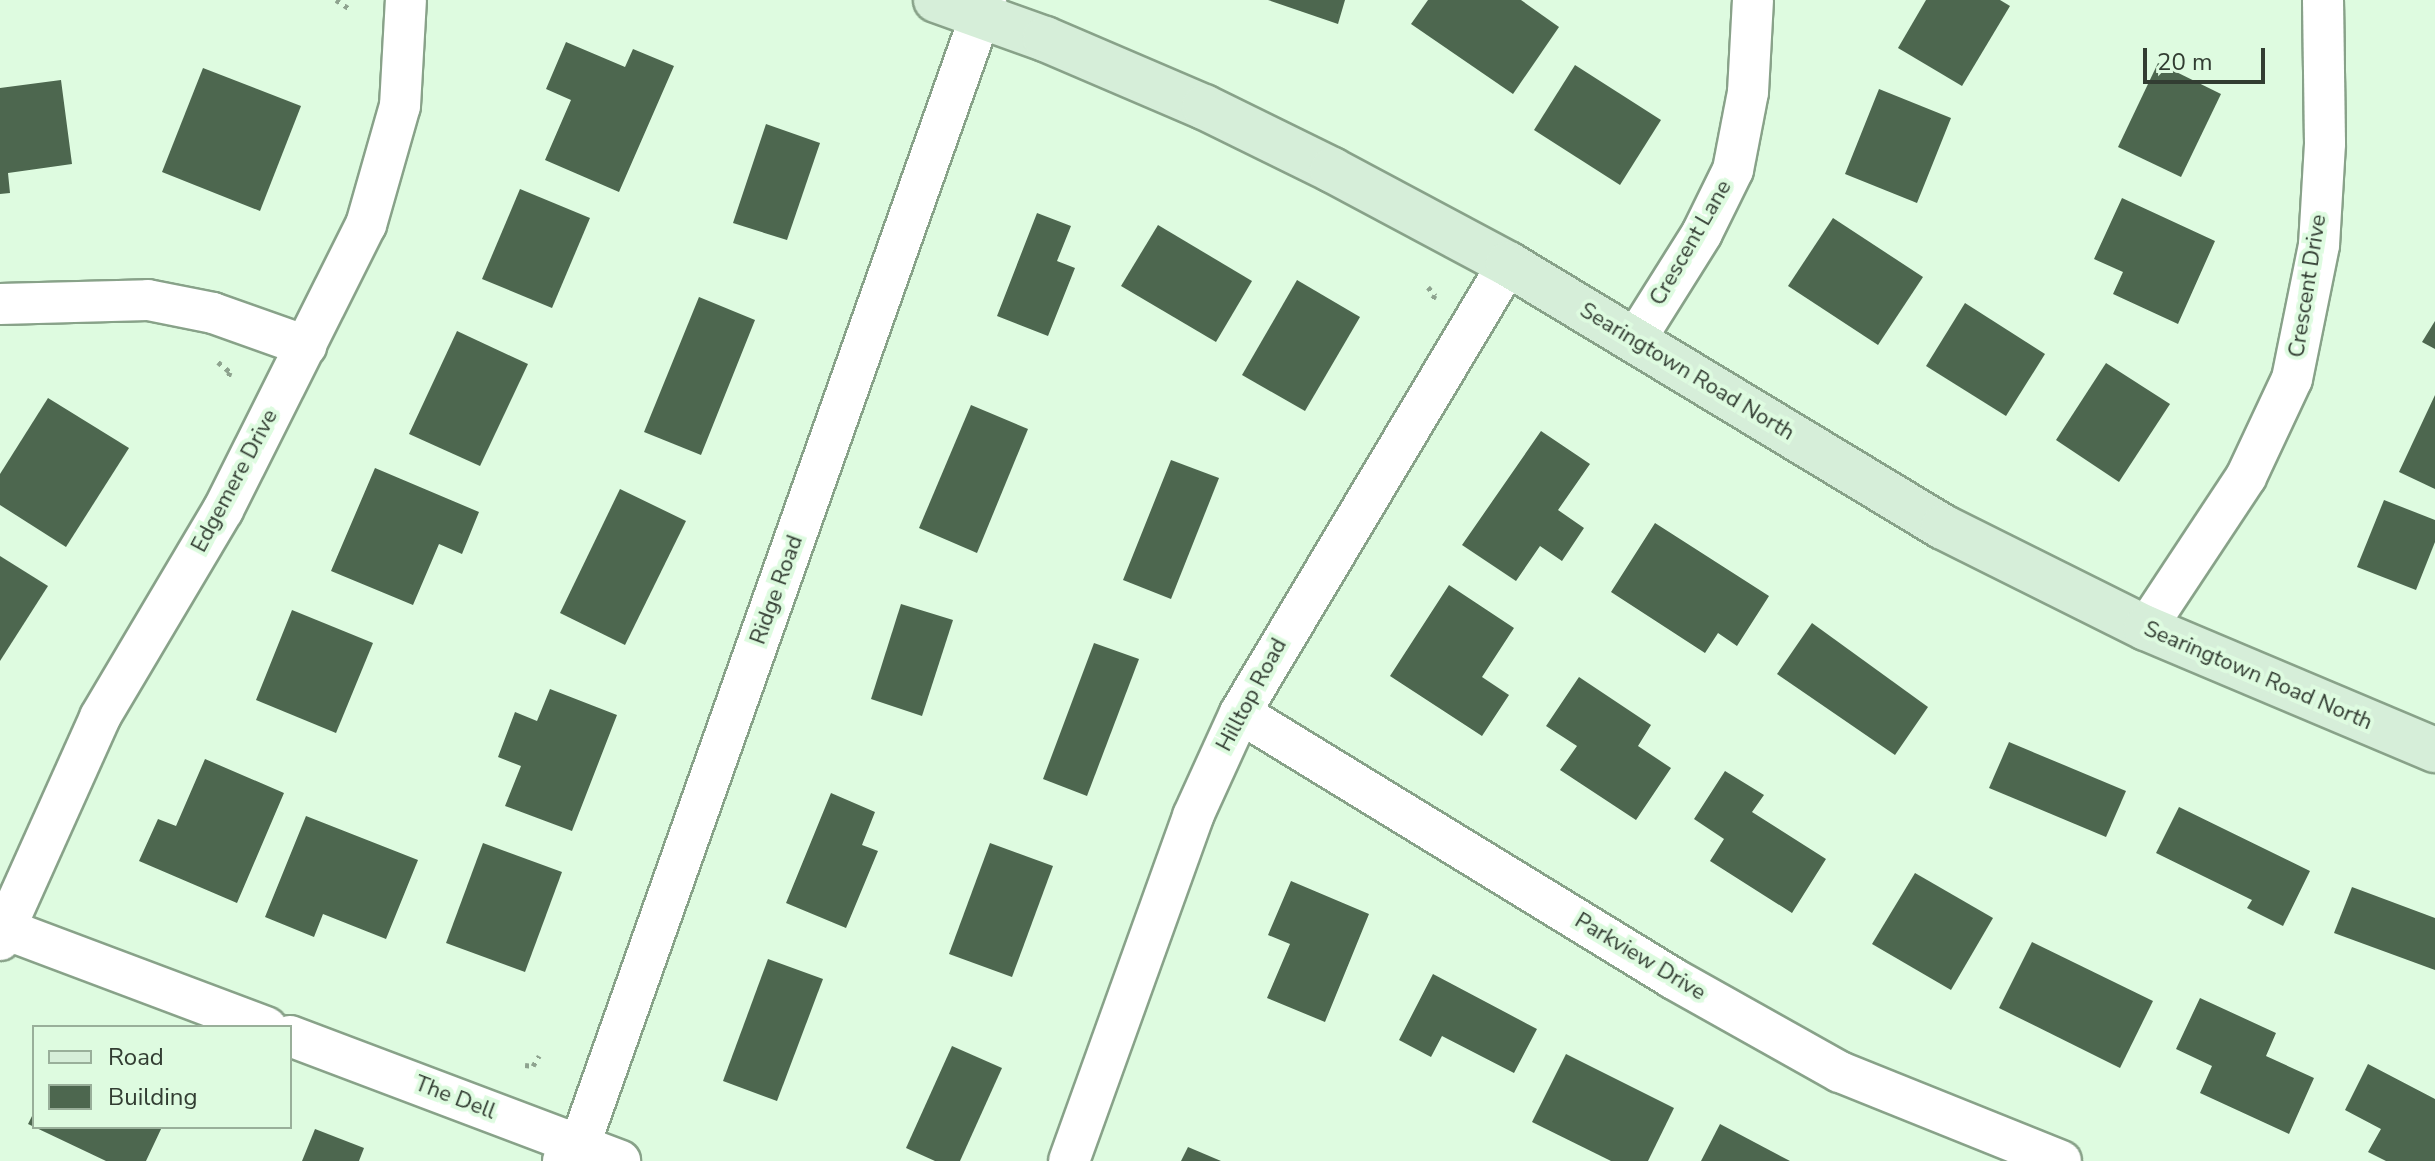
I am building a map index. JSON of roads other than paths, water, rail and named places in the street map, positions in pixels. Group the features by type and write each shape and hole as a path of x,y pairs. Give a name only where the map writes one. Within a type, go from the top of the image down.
{"main road":[{"name":"Searingtown Road North","path":"936,0 984,7 1204,107 1508,264 1943,527 2146,628 2435,750"}],"street":[{"name":"Edgemere Drive","path":"2,935 100,717 223,510 366,225 386,165 400,106 406,0"},
{"name":"Crescent Lane","path":"1635,340 1702,233 1733,170 1748,92 1753,0"},
{"name":"Crescent Drive","path":"2146,628 2246,477 2292,379 2319,245 2325,143 2323,0"},
{"name":"Ridge Road","path":"571,1153 984,7"},
{"name":"Hilltop Road","path":"1069,1161 1193,816 1240,713 1508,264"},
{"path":"0,304 148,300 213,313 306,346"},
{"name":"Parkview Drive","path":"1240,713 1674,979 1840,1072 2061,1161"},
{"path":"2,935 260,1025"},
{"name":"The Dell","path":"292,1037 571,1153 620,1161"}]}
